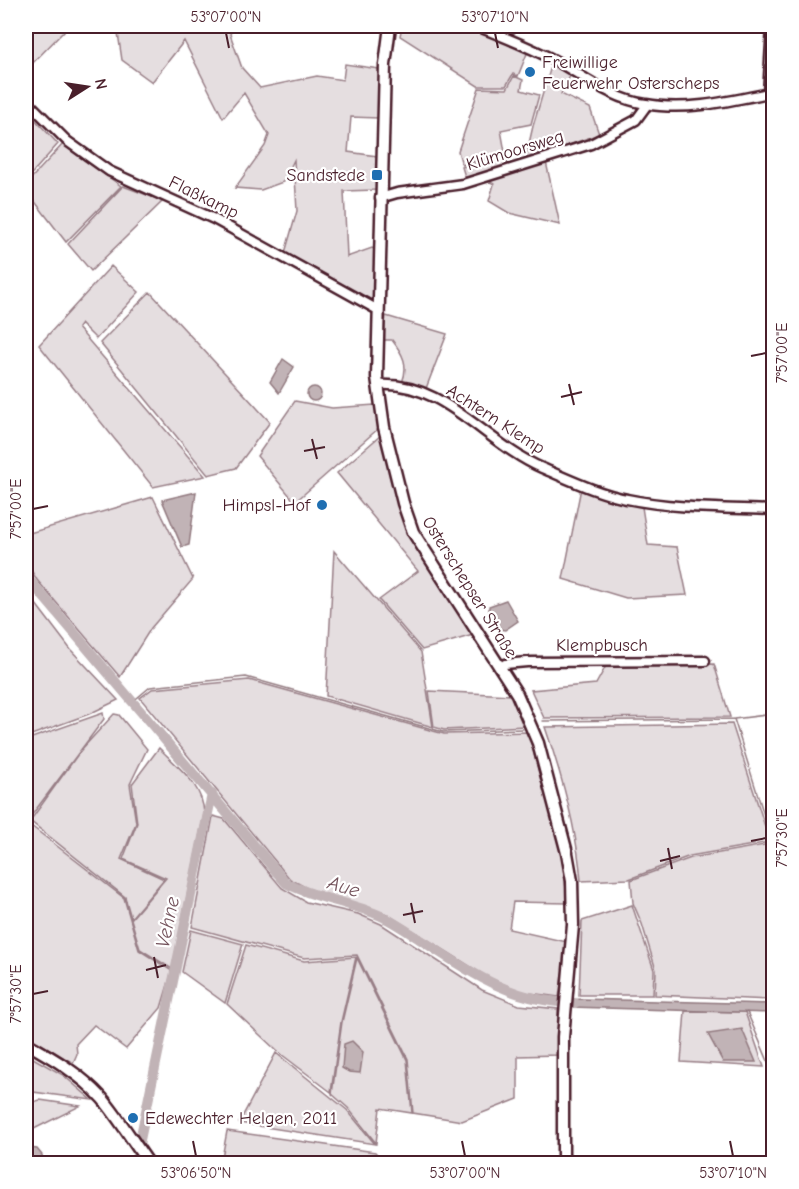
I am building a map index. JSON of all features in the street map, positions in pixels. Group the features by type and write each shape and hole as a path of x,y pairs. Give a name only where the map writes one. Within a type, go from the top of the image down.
{"main road":[{"name":"Osterschepser Straße","path":"390,26 385,65 378,310 378,385 384,427 403,503 413,532 517,694 538,743 567,853 573,914 564,1013 563,1161"},
{"path":"26,1043 71,1070 89,1086 147,1160"}],"street":[{"path":"476,26 554,60 599,88 647,105 665,106 717,103 771,93 772,26"},
{"name":"Flaßkamp","path":"26,100 68,141 109,171 214,219 378,310"},
{"name":"Klümoorsweg","path":"380,198 397,193 463,184 591,144 636,120 647,105"},
{"name":"Achtern Klemp","path":"378,385 414,388 441,401 539,467 626,499 774,510"},
{"name":"Klempbusch","path":"500,668 505,664 526,662 705,661"},
{"path":"563,1161 582,1164"}],"shaded area":[{"path":"26,26 69,26 26,70"},
{"path":"117,26 227,26 232,30 230,34 242,68 260,88 317,76 343,80 345,64 379,69 378,118 351,117 348,152 377,156 376,190 344,191 347,257 372,248 375,250 374,303 285,253 297,211 294,160 283,182 261,190 235,188 265,146 269,135 244,93 223,118 184,41 152,82 122,60"},
{"path":"402,26 463,26 528,51 518,76 513,74 506,86 478,86 400,36"},
{"path":"552,63 571,74 561,94 590,108 599,134 525,161 533,126"},
{"path":"514,76 523,80 521,90 539,95 531,124 501,130 505,152 462,165 458,151 479,88 507,89"},
{"path":"26,110 58,144 26,180"},
{"path":"63,144 121,186 66,242 26,190 26,184"},
{"path":"506,154 508,166 466,180 462,167"},
{"path":"546,162 560,225 509,213 489,201 494,184 487,180"},
{"path":"123,186 163,201 91,271 68,244"},
{"path":"111,266 139,292 96,339 81,324 78,328 205,476 153,487 39,345"},
{"path":"150,292 270,422 236,468 208,475 100,343"},
{"path":"386,316 447,334 425,391 402,383 405,365 402,355 392,340 383,340"},
{"path":"283,359 294,367 279,393 270,382"},
{"path":"311,387 317,387 321,394 317,401 311,401 307,397 307,391"},
{"path":"295,401 332,408 375,405 379,428 295,502 257,456"},
{"path":"381,435 415,542 473,635 422,650 379,600 418,571 337,473"},
{"path":"581,488 642,507 648,545 677,547 687,595 626,598 563,579"},
{"path":"196,492 189,545 182,547 162,500"},
{"path":"153,497 193,579 151,628 120,677 37,580 26,562 26,534"},
{"path":"334,551 421,652 433,727 326,696"},
{"path":"26,591 71,650 118,700 89,714 26,737"},
{"path":"506,600 518,621 505,630 499,629 489,612 489,606"},
{"path":"714,664 730,717 544,718 531,690 596,684 606,666"},
{"path":"249,680 444,734 528,732 561,852 568,903 513,902 509,929 567,942 559,997 523,992 487,977 387,914 307,888 290,879 140,698 152,689"},
{"path":"429,691 511,695 525,726 444,730 434,727"},
{"path":"103,713 104,719 28,820 26,818 26,740"},
{"path":"114,714 119,715 147,749 130,784 136,823 121,859 164,879 131,918 125,897 30,821 81,750"},
{"path":"732,724 770,842 690,856 629,879 581,881 568,803 545,727"},
{"path":"159,748 195,786 203,804 204,814 172,969 140,949 131,919 166,878 123,859 137,823 132,784"},
{"path":"213,816 224,819 282,888 306,902 358,914 381,924 482,990 519,1005 558,1009 558,1055 518,1056 518,1099 462,1121 413,1113 408,1059 357,955 304,958 192,927"},
{"path":"26,822 124,898 139,950 172,971 161,1008 126,1049 94,1025 76,1044 77,1054 73,1063 26,1035"},
{"path":"770,844 774,855 773,1000 655,995 656,970 633,903 631,880 691,858"},
{"path":"632,905 654,970 653,995 579,995 582,921"},
{"path":"191,930 243,944 225,1003 182,972"},
{"path":"246,945 304,961 356,957 341,1022 331,1092 277,1051 227,1004"},
{"path":"357,958 407,1060 412,1113 380,1108 376,1143 348,1108 332,1094 342,1022"},
{"path":"571,1000 773,1004 774,1013 571,1007"},
{"path":"685,1011 745,1012 764,1067 681,1062"},
{"path":"742,1029 756,1062 723,1062 708,1034"},
{"path":"352,1041 363,1052 360,1073 349,1072 342,1068 344,1044"},
{"path":"276,1053 347,1110 375,1144 239,1123"},
{"path":"26,1054 63,1075 92,1100 26,1091"},
{"path":"40,1100 80,1106 26,1133 26,1104"},
{"path":"227,1131 375,1152 385,1163 221,1163"},
{"path":"29,1148 37,1149 44,1163 26,1163 26,1151"}],"waterway":[{"name":"Aue","path":"26,576 286,883 309,893 381,916 478,976 513,992 532,998 575,1003"},
{"path":"131,703 150,687 246,677 443,732 523,729"},
{"path":"774,714 734,719 774,847"},
{"path":"543,721 734,719"},
{"name":"Vehne","path":"135,1164 212,794"},
{"path":"747,1012 774,1075"}],"place":[{"name":"Freiwillige Feuerwehr Osterscheps","path":"530,72"},
{"name":"Sandstede","path":"377,175"},
{"name":"Himpsl-Hof","path":"322,505"},
{"name":"Edewechter Helgen, 2011","path":"133,1118"}]}
